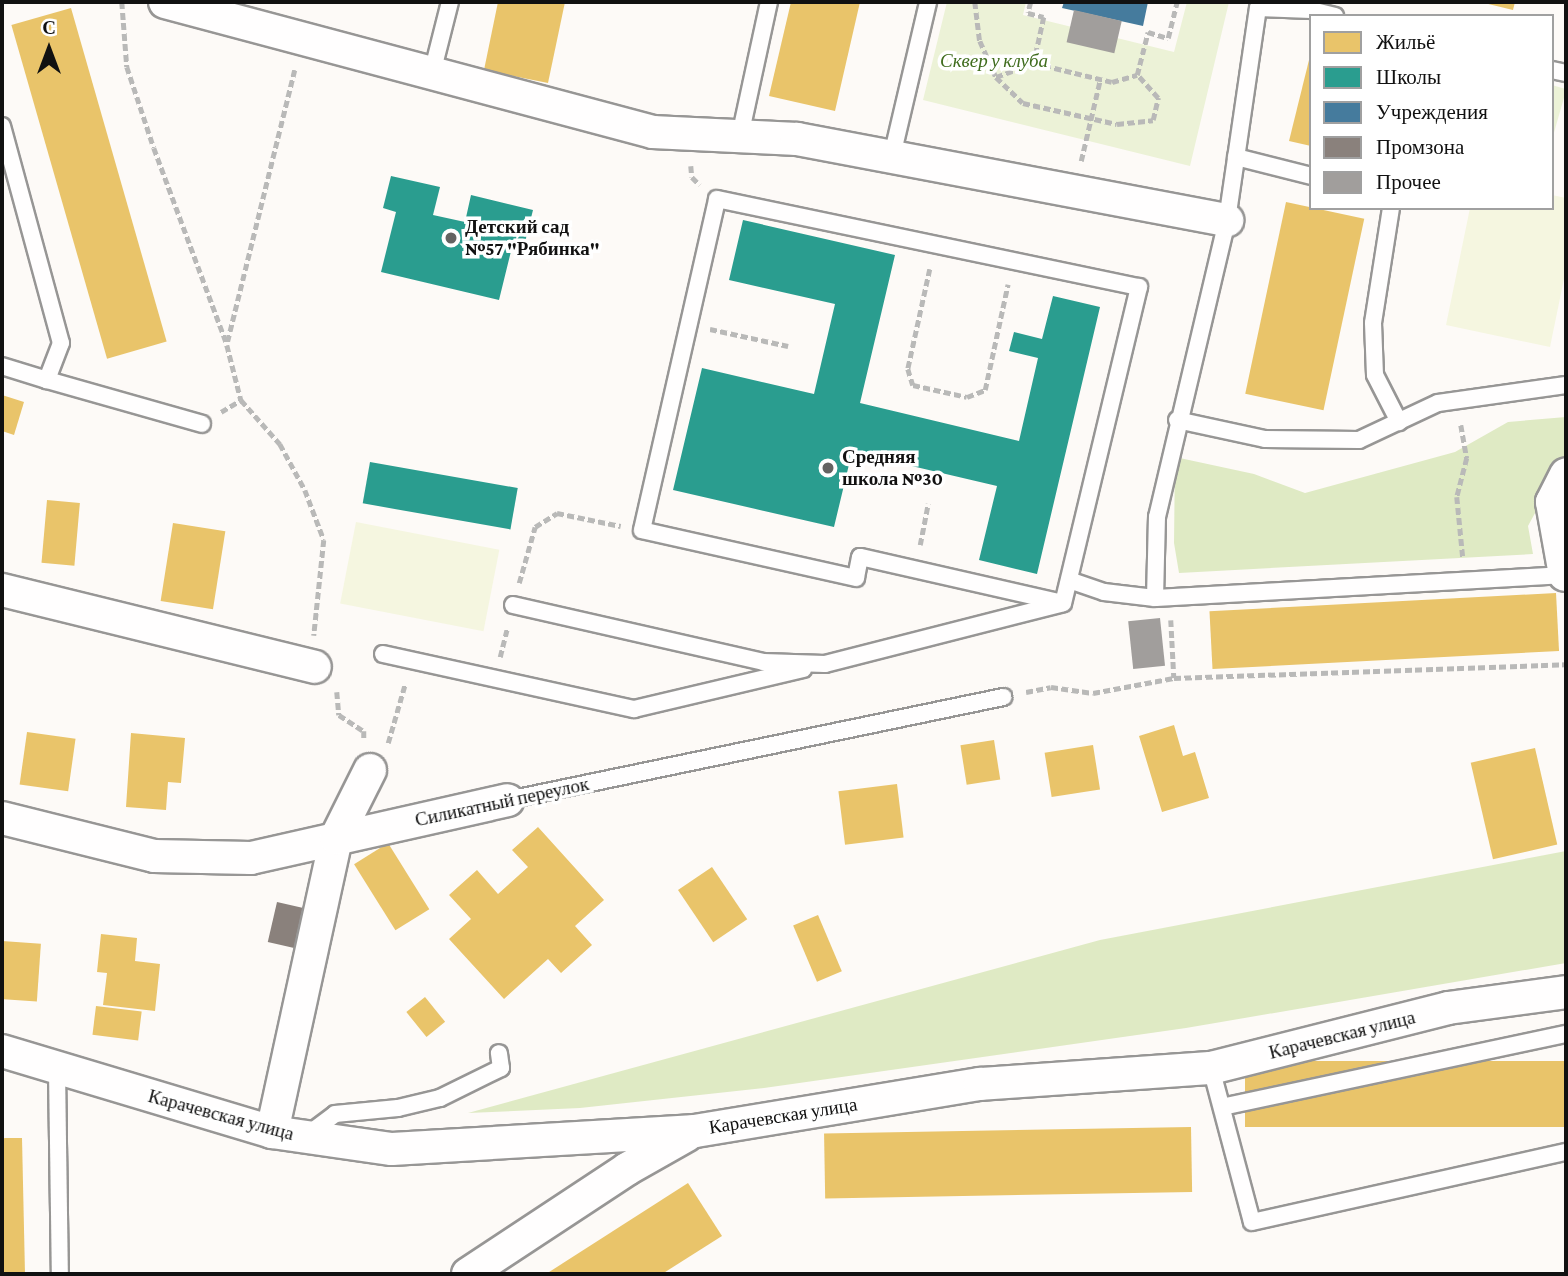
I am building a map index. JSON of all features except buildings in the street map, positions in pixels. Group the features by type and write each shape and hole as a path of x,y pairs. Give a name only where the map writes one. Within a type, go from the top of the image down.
{"street":[{"path":"182,4 653,132 797,139 1227,220"},
{"path":"1566,474 1552,502 1566,578"},
{"path":"2,590 315,667"},
{"path":"272,1132 336,838 370,770"},
{"name":"Силикатный переулок","path":"2,818 154,856 251,858 508,800"},
{"name":"Карачевская улица","path":"2,1051 58,1070 272,1132 391,1149 695,1131 980,1084 1211,1068 1448,1009 1566,992"},
{"path":"468,1274 627,1169 695,1131"}],"lane":[{"path":"432,73 450,2"},
{"path":"740,136 769,2"},
{"path":"892,156 928,2"},
{"path":"1162,598 1157,517 1177,420 1227,220 1258,8 1311,9 1328,14"},
{"path":"2,127 61,343 47,380"},
{"path":"1236,157 1309,175"},
{"path":"717,199 1139,287 1063,603 860,557 856,578 642,530 717,199"},
{"path":"1391,210 1373,323 1375,375 1399,422"},
{"path":"2,366 202,424"},
{"path":"1177,420 1265,439 1359,440 1438,403 1566,385"},
{"path":"1069,580 1104,592 1162,598 1464,580 1566,578"},
{"path":"383,654 634,709 825,664 1063,603"},
{"path":"513,604 763,662 825,664"},
{"name":"Силикатный переулок","path":"508,800 1003,697"},
{"path":"1222,1107 1566,1034"},
{"path":"304,1137 335,1114 398,1108 440,1098 501,1068 499,1053"},
{"path":"1211,1068 1252,1222 1566,1152"},
{"path":"58,1070 60,1274"}],"path":[{"path":"122,2 127,67 153,148 227,345 241,400 280,444 305,490 324,540 314,621 315,667 337,682 339,715 363,731 370,770"},
{"path":"975,2 980,41 996,77 1023,103 1117,124 1153,120 1158,98 1137,75"},
{"path":"1031,2 1028,13 1044,17 1034,63"},
{"path":"1137,75 1148,33 1168,37 1177,2"},
{"path":"227,345 303,39"},
{"path":"996,77 1034,63 1112,82 1137,75"},
{"path":"1074,191 1100,80"},
{"path":"936,244 908,369 913,386 967,397 985,390 1013,261"},
{"path":"689,324 788,346"},
{"path":"1455,401 1468,458 1457,497 1464,580"},
{"path":"914,570 928,504"},
{"path":"495,678 535,527 557,513 642,530"},
{"path":"1162,598 1174,678"},
{"path":"370,770 388,743 412,660"},
{"path":"1003,697 1051,687 1093,693 1174,678 1566,664"}],"green space":[{"name":"Сквер у клуба","path":"947,2 1026,2 1023,15 1174,52 1187,2 1229,2 1190,166 923,100"},
{"path":"1554,86 1566,91 1554,132"},
{"path":"1554,195 1566,198 1566,269 1550,347 1446,325 1470,210 1554,210"},
{"path":"1566,417 1566,456 1528,526 1533,554 1179,573 1174,543 1175,457 1254,474 1305,493 1455,452 1508,422"},
{"path":"356,522 499,550 483,631 340,603"},
{"path":"1566,851 1566,963 1186,1028 764,1088 580,1108 468,1113 1100,940"}],"place":[{"name":"Детский сад №57 \"Рябинка\"","path":"451,238"},
{"name":"Средняя школа №30","path":"828,468"}]}
